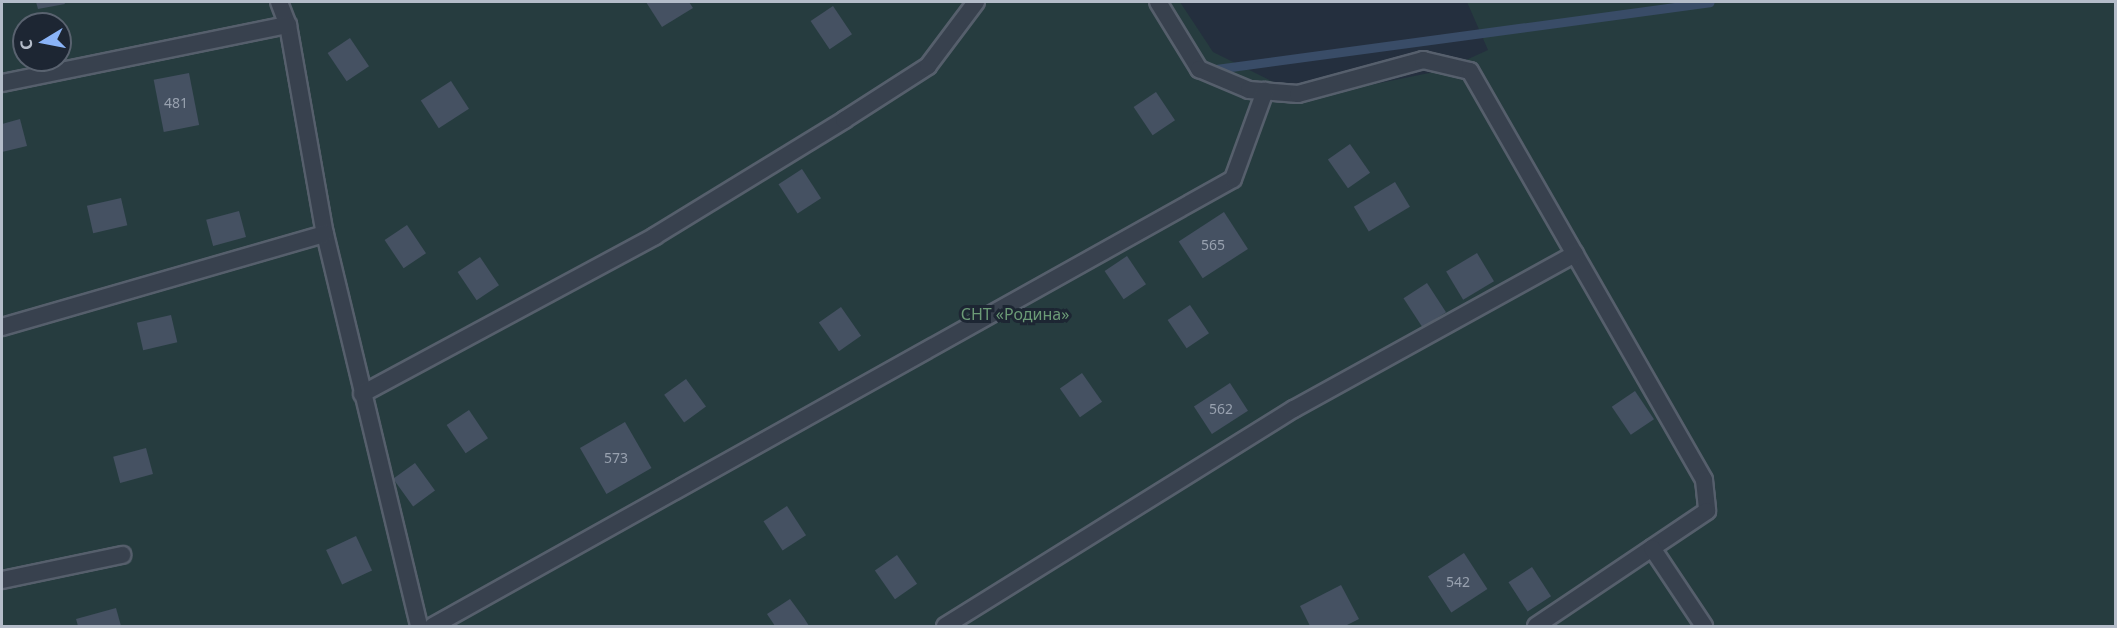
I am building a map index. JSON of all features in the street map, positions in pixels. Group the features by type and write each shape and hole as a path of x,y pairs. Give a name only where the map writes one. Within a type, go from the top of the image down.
{"lane":[{"path":"279,2 288,25 325,234 419,627"},
{"path":"362,394 655,236 900,84 928,66 976,2"},
{"path":"1158,2 1199,69 1249,90 1298,94 1423,60 1470,71 1704,480 1707,511 1536,627"},
{"path":"2,83 288,25"},
{"path":"433,627 1233,179 1265,91"},
{"path":"2,327 325,234"},
{"path":"945,627 1294,409 1575,254"},
{"path":"1652,548 1704,627"},
{"path":"2,580 122,555"}],"green space":[{"name":"СНТ «Родина»","path":"2,2 1180,2 1213,52 1306,98 1444,70 1488,50 1467,2 2115,2 2115,626 2,626"}],"building":[{"path":"36,2 64,2 65,4 38,9"},
{"path":"646,2 689,2 693,8 662,27"},
{"path":"833,6 852,34 830,49 811,21"},
{"path":"350,38 369,66 347,81 328,53"},
{"path":"189,73 199,125 164,132 154,80"},
{"path":"451,81 469,109 439,128 421,101"},
{"path":"1156,92 1175,120 1153,135 1134,107"},
{"path":"20,119 27,146 2,152 2,124"},
{"path":"1350,144 1370,173 1348,188 1328,159"},
{"path":"802,169 821,198 798,214 779,184"},
{"path":"1395,182 1410,207 1369,232 1354,207"},
{"path":"121,198 127,225 93,233 87,206"},
{"path":"239,211 246,237 213,246 206,220"},
{"path":"1224,212 1248,249 1203,278 1179,241"},
{"path":"407,225 426,253 404,268 385,240"},
{"path":"1477,253 1494,281 1463,300 1446,272"},
{"path":"1127,256 1146,284 1124,299 1105,271"},
{"path":"480,257 499,285 477,300 458,272"},
{"path":"1427,283 1446,312 1423,328 1404,298"},
{"path":"1190,305 1209,333 1187,348 1168,320"},
{"path":"841,307 861,336 839,351 819,322"},
{"path":"171,315 177,342 143,350 137,323"},
{"path":"1082,373 1102,402 1080,417 1060,388"},
{"path":"686,379 706,407 684,422 664,395"},
{"path":"1230,383 1248,411 1212,434 1194,406"},
{"path":"1635,391 1654,419 1631,435 1612,407"},
{"path":"469,410 488,438 466,453 447,425"},
{"path":"625,422 652,468 606,494 580,448"},
{"path":"146,448 153,474 120,483 113,457"},
{"path":"415,463 435,491 413,506 393,479"},
{"path":"787,506 806,535 783,551 764,521"},
{"path":"356,536 372,570 342,584 326,550"},
{"path":"1464,553 1487,589 1451,612 1428,576"},
{"path":"897,555 917,584 895,599 875,570"},
{"path":"1532,567 1551,596 1528,612 1509,582"},
{"path":"1341,585 1359,619 1345,626 1310,626 1300,606"},
{"path":"790,599 809,626 775,626 767,614"},
{"path":"116,608 121,626 78,626 76,619"}],"waterway":[{"path":"1216,69 1709,2"}]}
